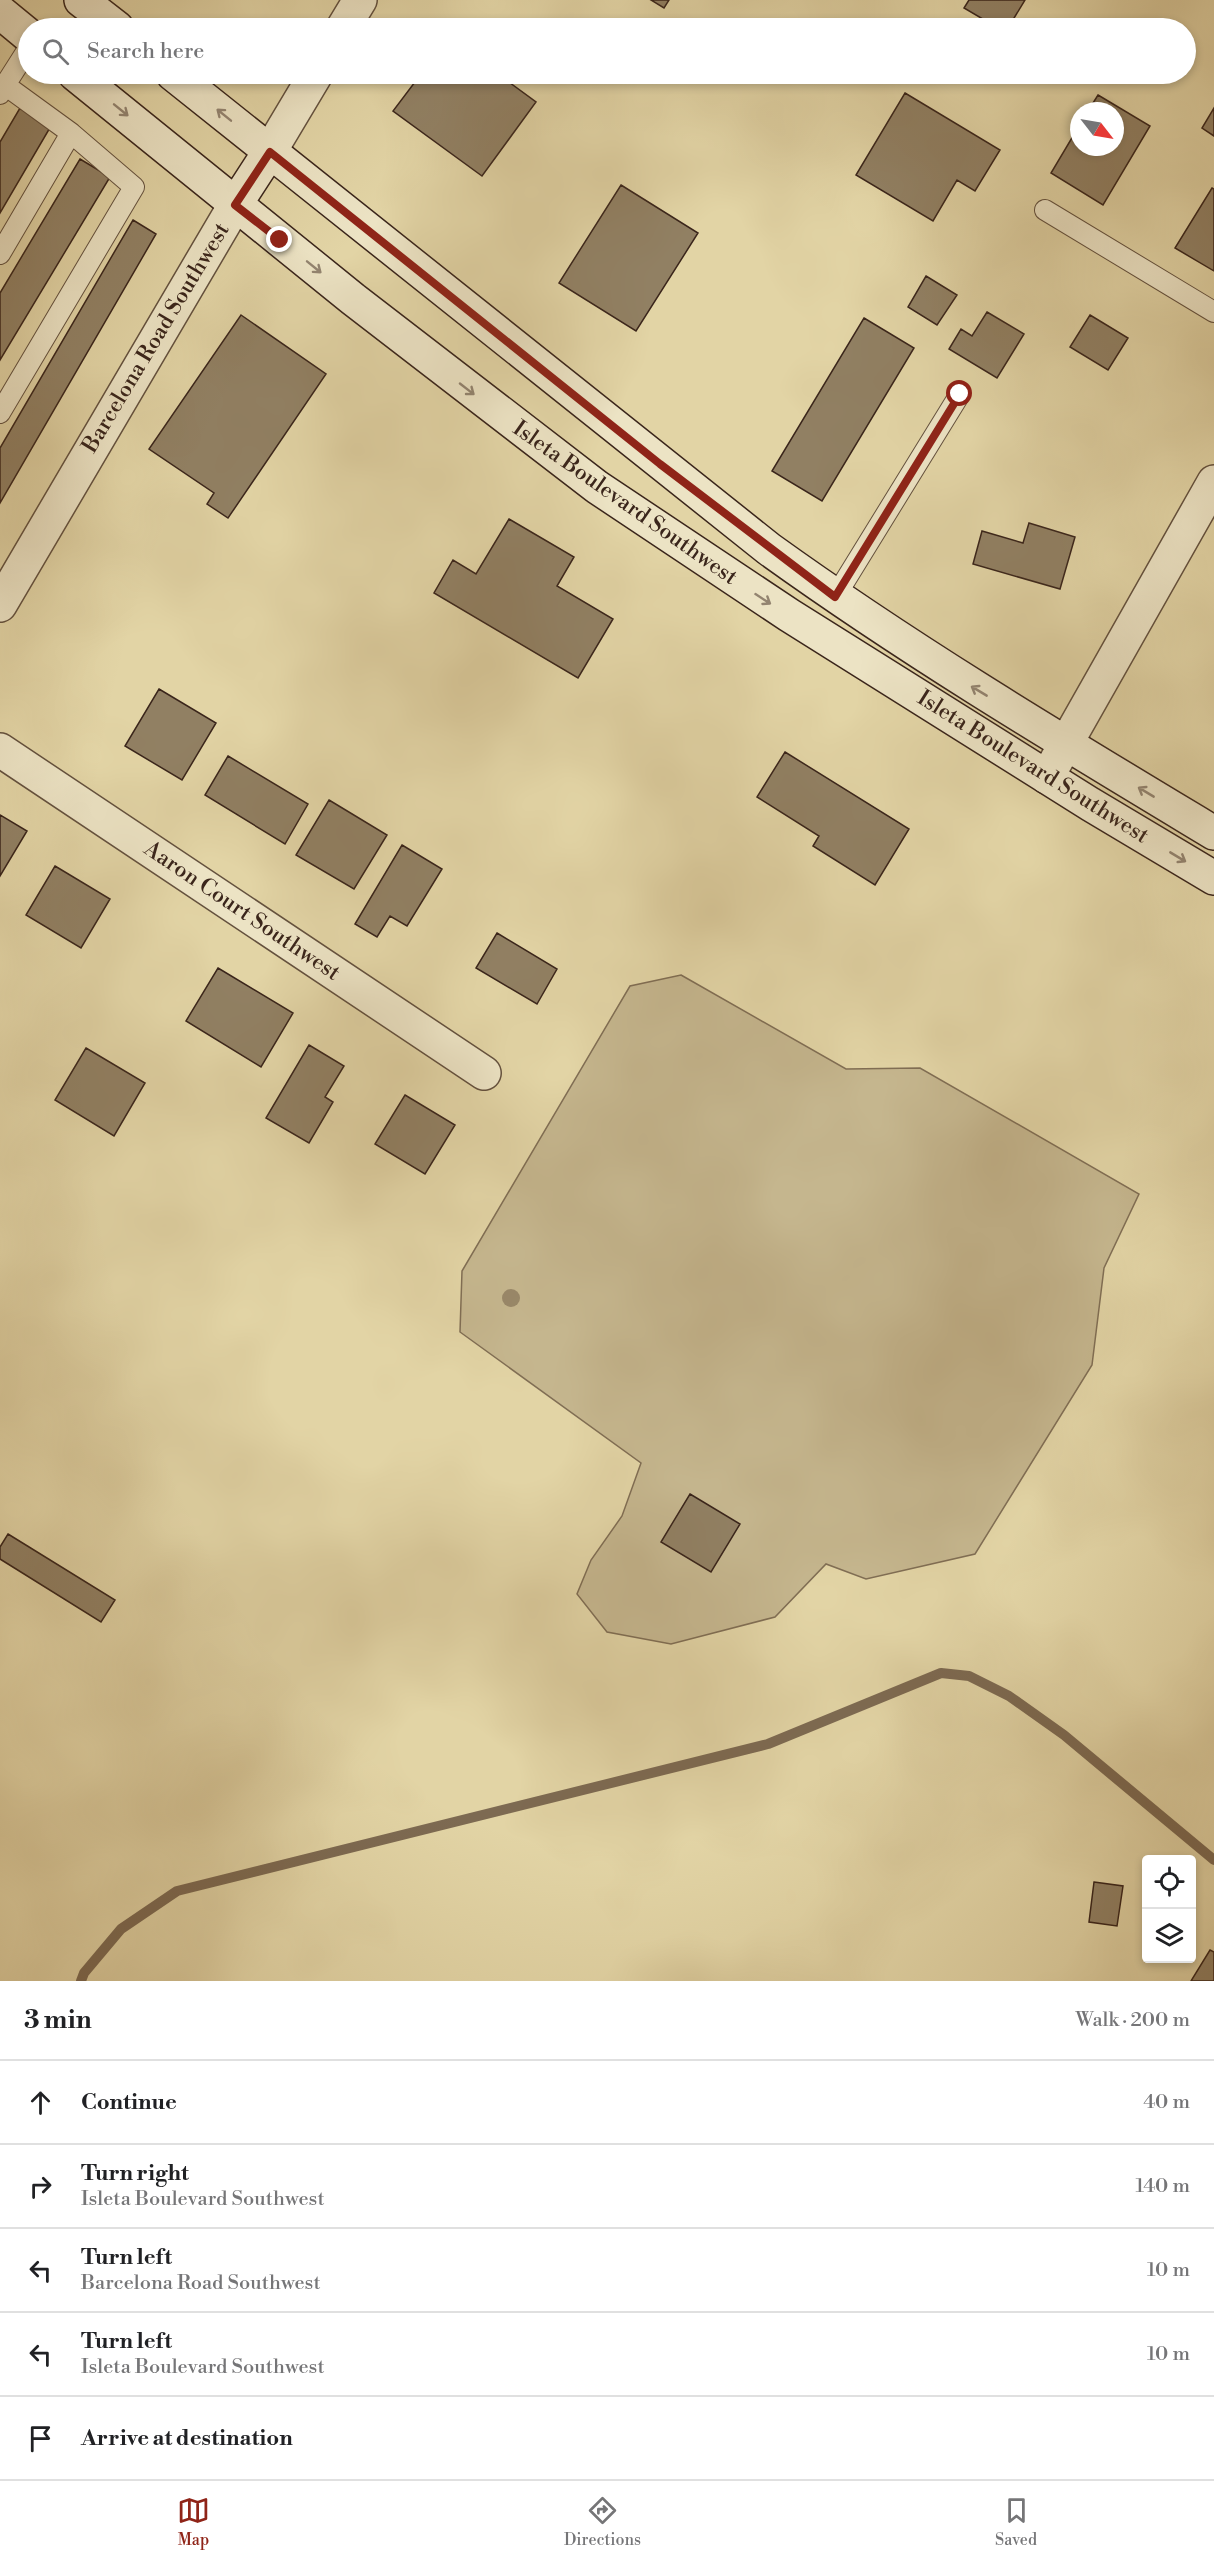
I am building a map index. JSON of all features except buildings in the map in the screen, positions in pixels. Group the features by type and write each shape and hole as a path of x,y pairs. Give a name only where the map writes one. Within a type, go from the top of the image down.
{"main road":[{"path":"81,0 104,18"},
{"path":"349,18 360,0"},
{"path":"0,12 18,27"},
{"name":"Isleta Boulevard Southwest","path":"87,84 235,205 480,399 597,487 717,569 1047,777 1214,878"},
{"name":"Isleta Boulevard Southwest","path":"185,84 660,464 835,597 956,677 1214,833"},
{"name":"Barcelona Road Southwest","path":"0,605 235,205 310,84"},
{"path":"1047,777 1214,482"},
{"name":"Aaron Court Southwest","path":"0,750 484,1073"}],"lane":[{"path":"0,413 135,187 71,133 2,90 18,65"},
{"path":"0,254 71,133"},
{"path":"1045,210 1214,312"},
{"path":"835,597 960,394"}],"shaded area":[{"path":"681,975 846,1069 920,1068 1139,1194 1104,1268 1092,1365 975,1554 866,1579 826,1564 775,1617 671,1644 607,1632 577,1594 591,1560 622,1516 641,1463 460,1332 462,1271 630,986"}],"waterway":[{"path":"81,1981 84,1973 121,1929 177,1891 768,1744 941,1673 969,1676 1009,1696 1064,1735 1214,1860"}],"route":[{"path":"280,240 235,205 270,152 660,464 835,597 960,394"}]}
